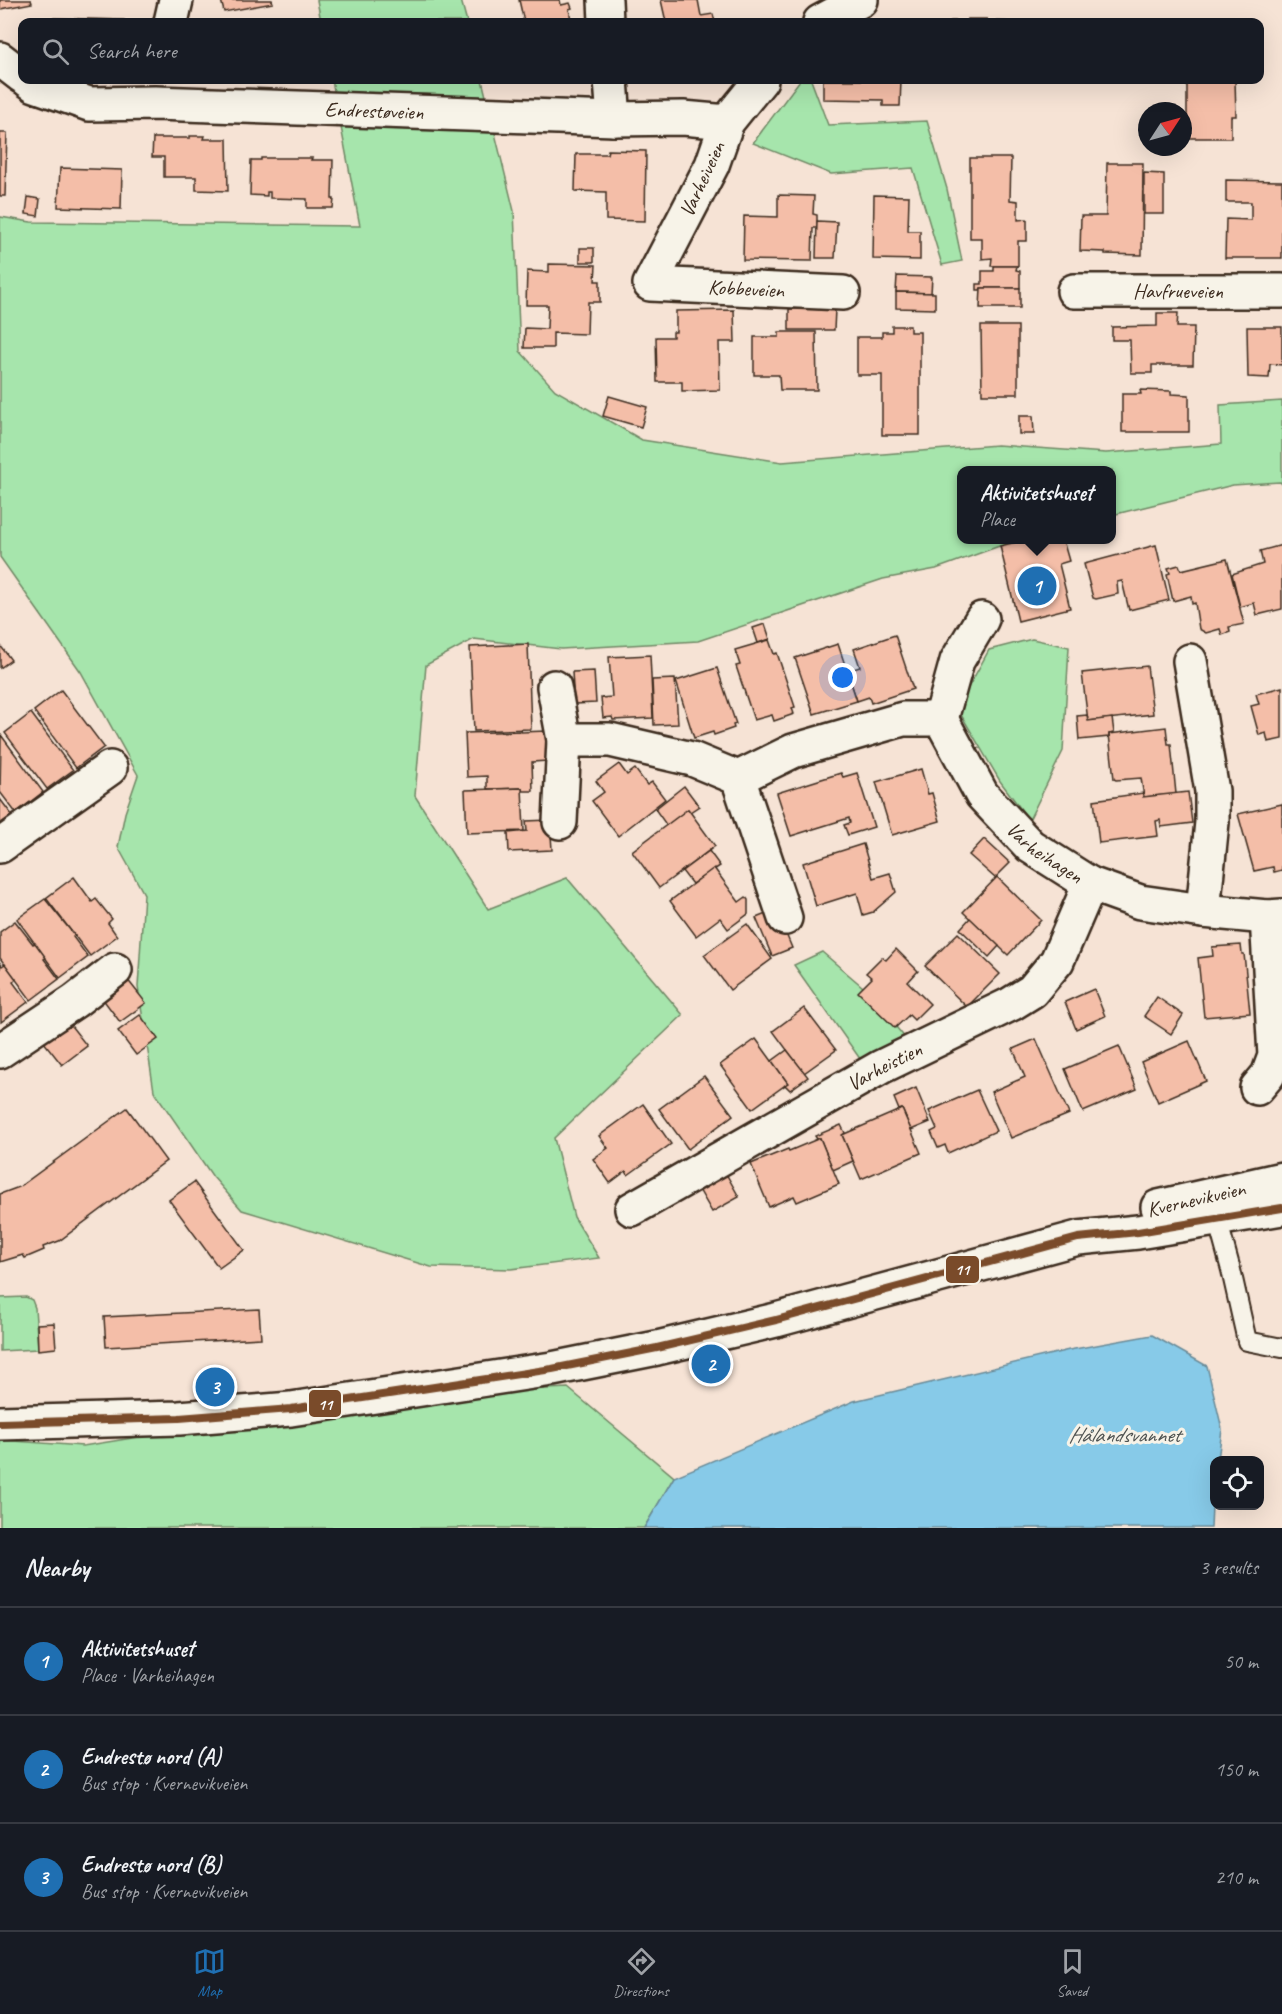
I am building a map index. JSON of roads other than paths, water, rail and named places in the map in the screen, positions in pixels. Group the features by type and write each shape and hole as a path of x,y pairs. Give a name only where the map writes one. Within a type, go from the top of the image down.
{"street":[{"path":"172,18 176,0"},
{"path":"605,0 606,18"},
{"path":"827,18 861,0"},
{"path":"0,59 18,73"},
{"name":"Endrestøveien","path":"34,84 89,104 157,91 614,119 683,118 727,122"},
{"path":"611,84 614,119"},
{"name":"Varheiveien","path":"650,284 712,165 727,122 758,84"},
{"name":"Kobbeveien","path":"650,284 843,292"},
{"name":"Havfrueveien","path":"1074,291 1282,291"},
{"path":"564,740 610,740 692,759 738,778 804,748 903,719 941,719 957,661 982,618"},
{"path":"1190,661 1212,791 1212,822 1203,911"},
{"path":"554,687 564,740 560,822"},
{"name":"Varheihagen","path":"941,719 982,795 1030,846 1090,884 1140,902 1203,911 1275,917 1275,1056 1268,1075 1257,1088"},
{"path":"0,846 110,768"},
{"path":"738,778 784,918"},
{"name":"Varheistien","path":"632,1209 881,1067 1011,1004 1032,991 1056,961 1090,884"},
{"path":"0,1051 75,1001 115,970"},
{"name":"Kvernevikveien","path":"1214,1206 1282,1179"},
{"name":"Kvernevikveien","path":"0,1423 179,1418 291,1409 552,1370 776,1320 1078,1238 1126,1215 1214,1206 1282,1208"}],"lane":[{"path":"1214,1206 1247,1341 1282,1348"}],"water":[{"name":"Hålandsvannet","path":"1152,1335 1207,1366 1222,1429 1219,1456 1210,1456 1211,1528 644,1528 674,1477 854,1401 1069,1350"}],"place":[{"name":"Aktivitetshuset","path":"1037,586"},
{"name":"Endrestø nord (A)","path":"711,1364"},
{"name":"Endrestø nord (B)","path":"215,1387"}]}
